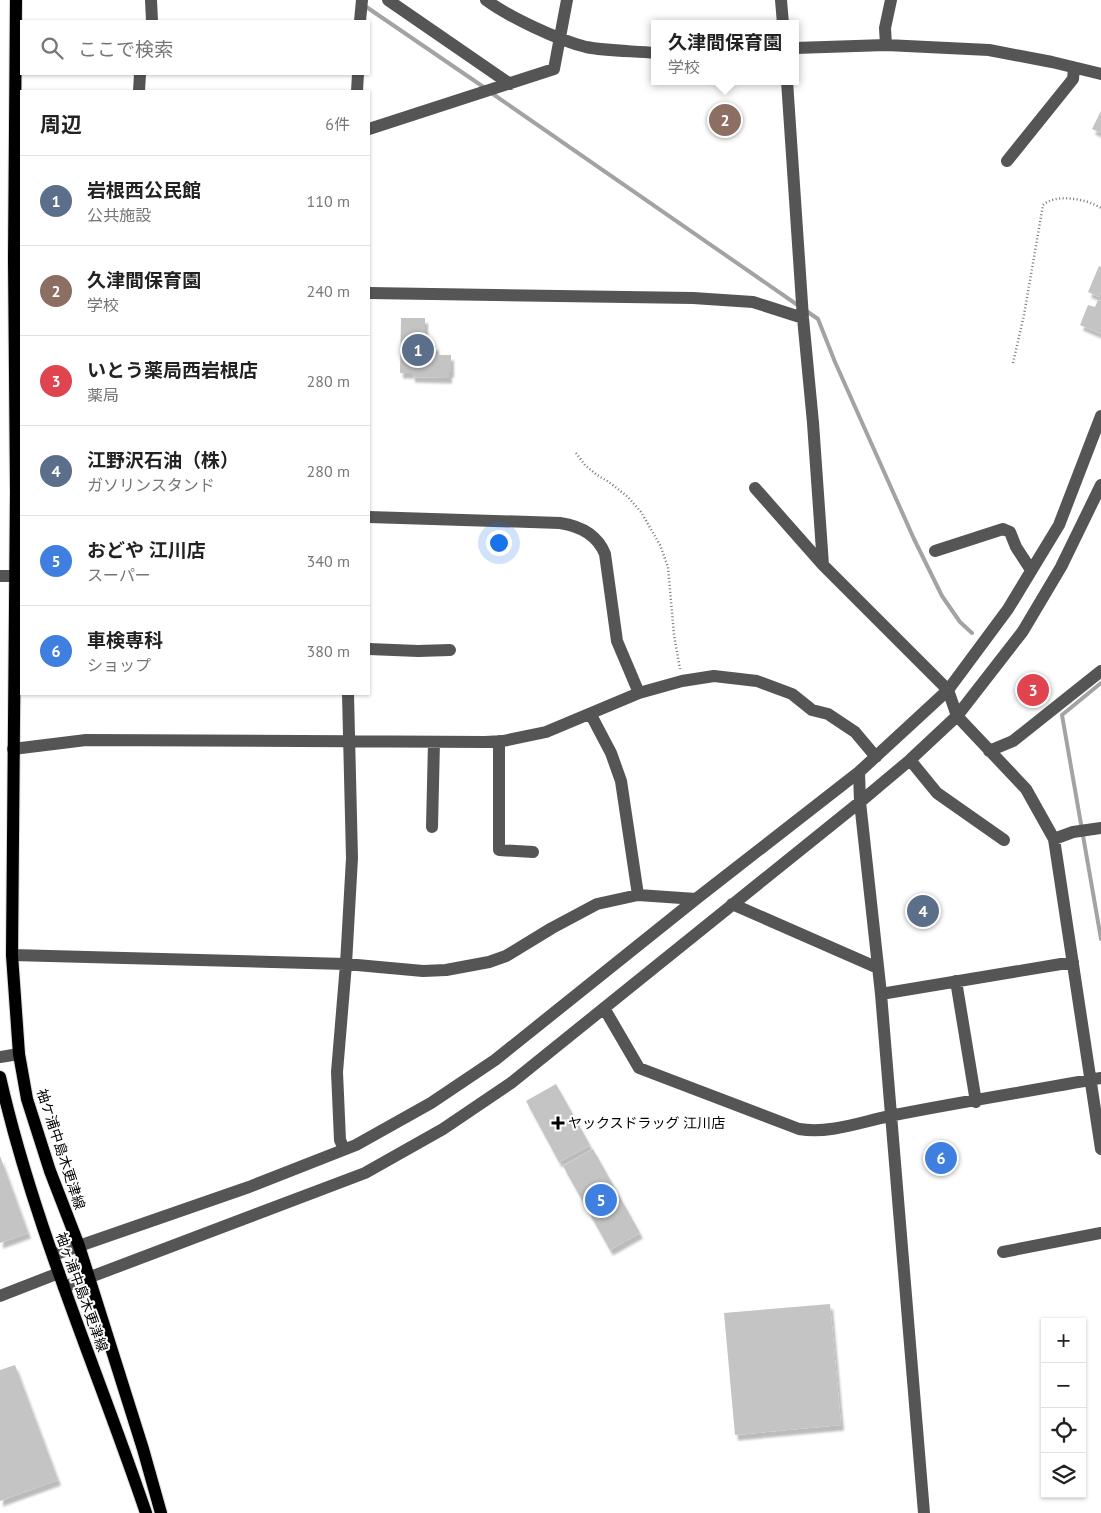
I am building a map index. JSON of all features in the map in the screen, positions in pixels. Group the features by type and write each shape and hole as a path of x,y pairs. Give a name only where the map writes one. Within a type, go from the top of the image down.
{"main road":[{"name":"袖ケ浦中島木更津線","path":"16,0 19,259 18,576 13,749 12,955 19,1054 27,1099 50,1171 78,1246 143,1449 161,1513"},
{"name":"袖ヶ浦中島木更津線","path":"0,1077 24,1168 53,1255 146,1513"}],"street":[{"path":"151,0 152,20"},
{"path":"360,20 362,0"},
{"path":"388,0 510,84"},
{"path":"486,0 496,8 560,38 587,47 651,53"},
{"path":"370,129 554,69 567,0"},
{"path":"781,0 783,20"},
{"path":"886,45 885,28 891,0"},
{"path":"799,48 886,45 989,50 1101,74"},
{"path":"1007,161 1072,78 1074,68"},
{"path":"139,90 140,75"},
{"path":"357,90 358,75"},
{"path":"787,85 803,318 823,565"},
{"path":"370,293 693,298 752,302 803,318"},
{"path":"53,1255 249,1187 356,1145 431,1103 495,1060 696,899 859,772 948,690 1008,609 1058,524 1101,416"},
{"path":"64,1287 366,1173 443,1129 496,1093 860,802 910,760 957,716 1023,631 1061,567 1101,485"},
{"path":"755,488 823,565 948,690 957,716 1026,789 1054,840 1073,962 1095,1079 1101,1149"},
{"path":"370,517 560,523 574,525 585,530 602,546 605,554 617,641 639,693"},
{"path":"936,551 1003,529 1010,532 1016,547 1030,570"},
{"path":"0,576 18,576"},
{"path":"370,649 450,650"},
{"path":"989,751 1013,740 1101,671"},
{"path":"13,749 86,740 499,741 546,732 591,715 639,693 682,681 714,676 757,681 792,694 812,710 828,714 855,732 876,757"},
{"path":"344,1149 340,1140 337,1072 352,858 348,695"},
{"path":"591,715 612,753 621,781 638,895"},
{"path":"499,741 499,850 534,852"},
{"path":"432,827 434,742"},
{"path":"910,760 937,793 1004,840"},
{"path":"859,772 860,802 881,994 924,1513"},
{"path":"1054,840 1073,832 1100,829"},
{"path":"12,955 346,964 423,971 446,970 489,962 506,956 552,928 598,904 638,895 696,899"},
{"path":"732,904 878,968"},
{"path":"881,994 1073,962"},
{"path":"956,982 976,1102"},
{"path":"604,1008 639,1068 799,1129 826,1130 890,1116 1095,1079"},
{"path":"0,1057 19,1054"},
{"path":"1003,1252 1101,1233"},
{"path":"0,1296 60,1273"}],"path":[{"path":"1013,363 1024,315 1042,204 1053,198 1060,198 1096,204 1101,208"},
{"path":"576,452 585,465 596,475 610,482 628,497 641,512 660,545 668,567 674,635 682,681"}],"building":[{"path":"1101,111 1101,133 1092,129"},
{"path":"1099,266 1101,267 1101,292 1099,297 1088,292"},
{"path":"1098,300 1101,301 1101,334 1080,325 1088,305 1095,307"},
{"path":"401,318 425,318 425,345 436,345 436,355 451,355 449,378 412,377 412,373 400,373"},
{"name":"ヤックスドラッグ 江川店","path":"556,1084 590,1145 559,1162 526,1101"},
{"path":"593,1149 640,1233 610,1250 563,1166"},
{"path":"0,1156 28,1233 0,1243"},
{"path":"830,1304 841,1425 735,1435 724,1313"},
{"path":"15,1365 58,1480 0,1501 0,1370"}],"waterway":[{"path":"365,6 485,88"},
{"path":"490,92 799,306"},
{"path":"805,310 818,319 835,362 914,539 942,596 960,622 972,633"},
{"path":"1101,683 1062,715 1101,939"}],"place":[{"name":"久津間保育園","path":"725,120"},
{"name":"岩根西公民館","path":"418,350"},
{"name":"いとう薬局西岩根店","path":"1033,690"},
{"name":"江野沢石油（株）","path":"923,911"},
{"name":"ヤックスドラッグ 江川店","path":"558,1123"},
{"name":"車検専科","path":"941,1158"},
{"name":"おどや 江川店","path":"601,1200"}]}
